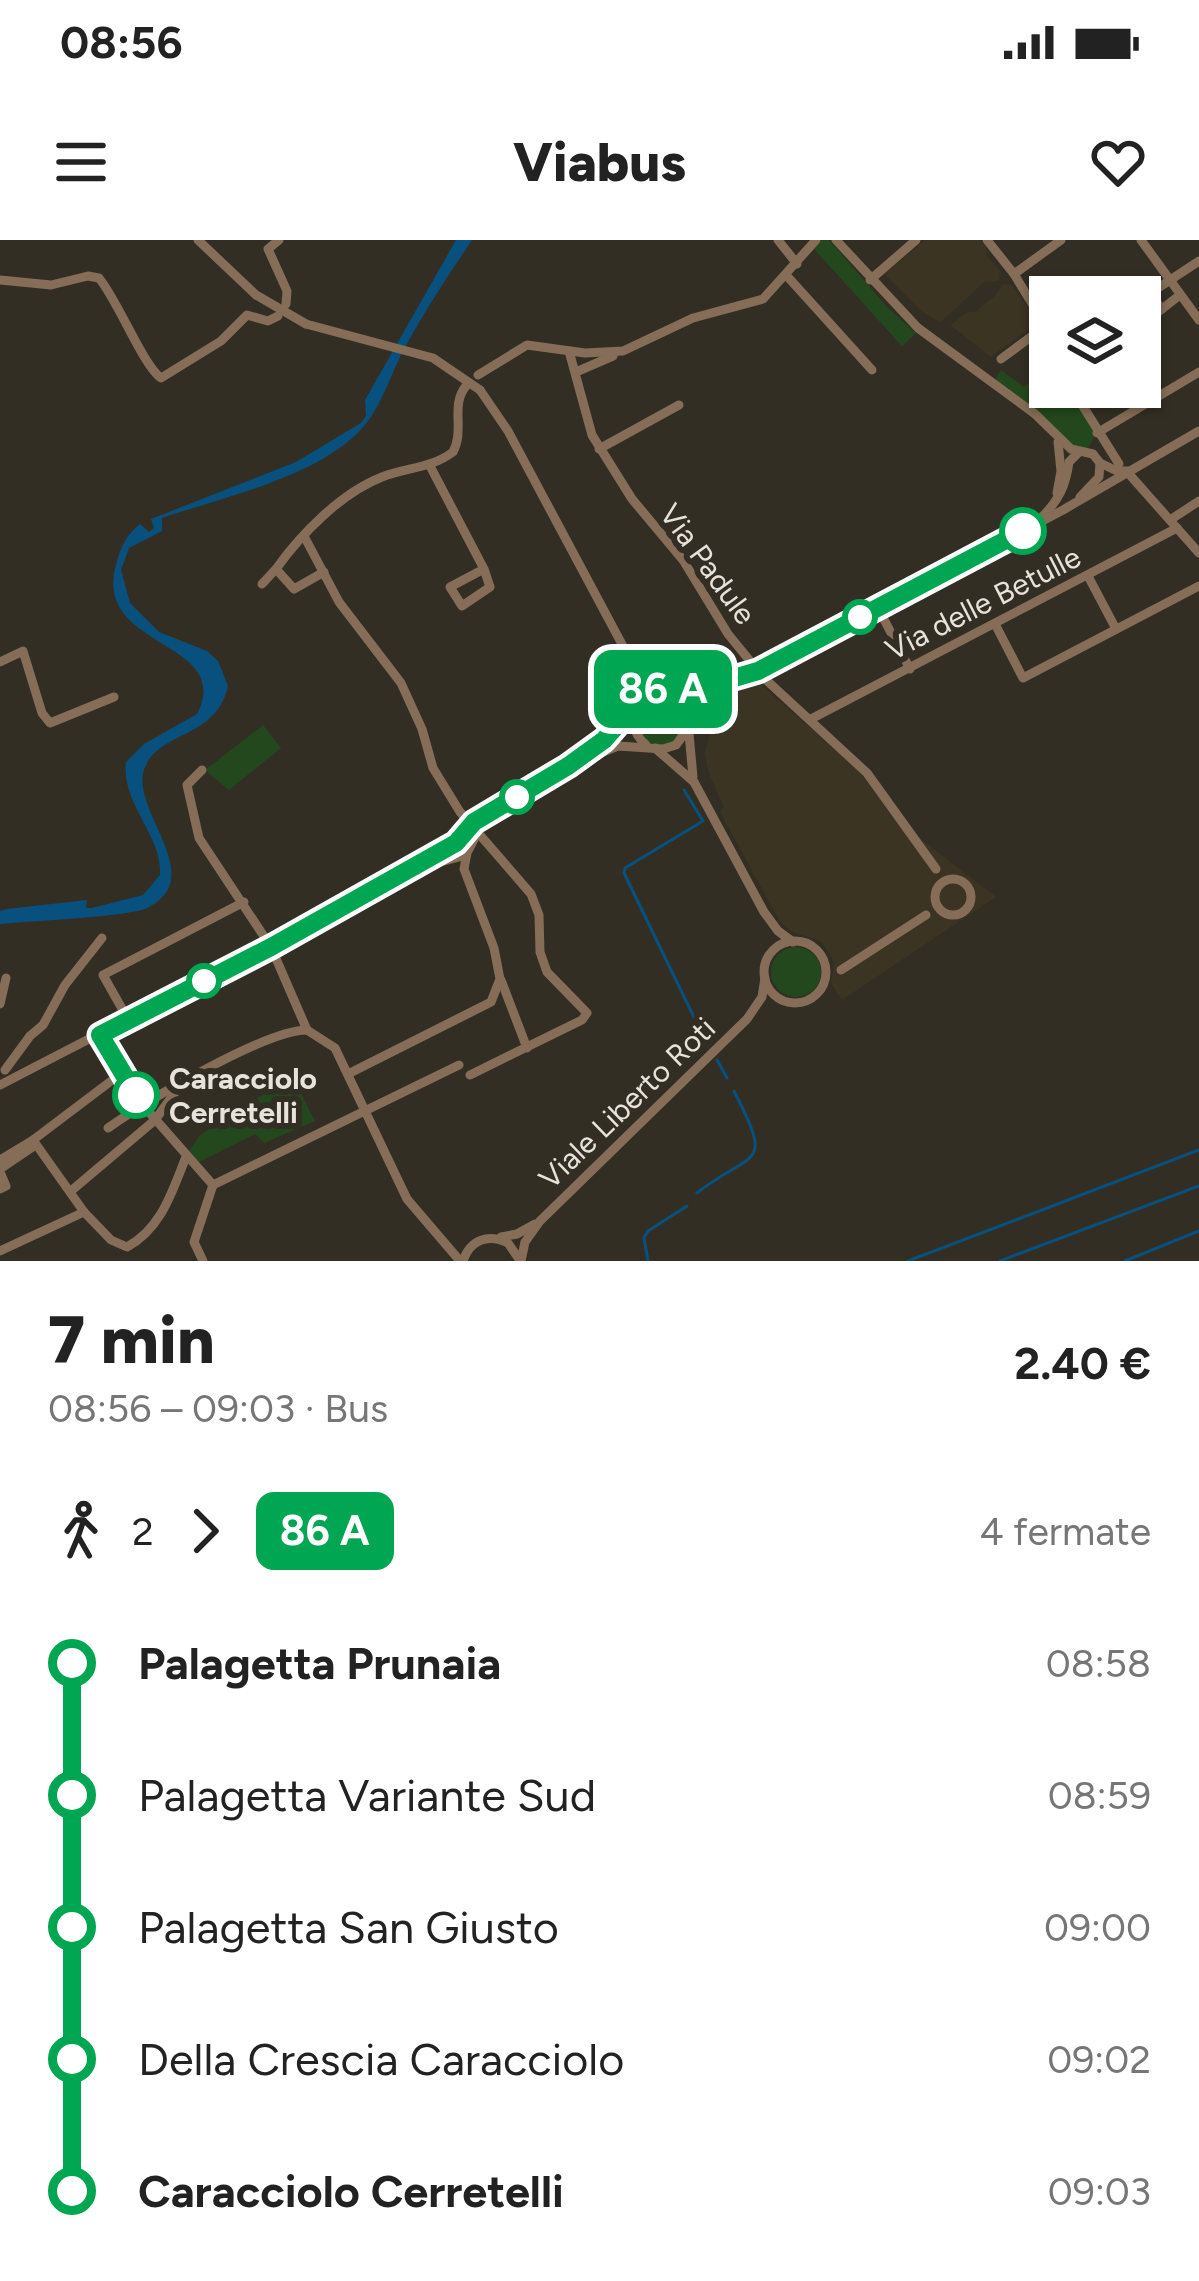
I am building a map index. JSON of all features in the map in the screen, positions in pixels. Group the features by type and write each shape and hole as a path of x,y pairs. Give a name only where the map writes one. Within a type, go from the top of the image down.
{"street":[{"path":"198,240 256,295 306,324 433,358 480,390 508,430 624,648 687,704 694,782"},
{"path":"278,240 268,250 287,291 286,304"},
{"path":"778,240 797,264"},
{"path":"576,372 693,318 764,299 816,240"},
{"path":"836,240 918,328 1083,452 1129,473 1199,553"},
{"path":"870,280 916,240"},
{"path":"986,240 1029,298"},
{"path":"1014,274 1061,240"},
{"path":"1141,240 1199,320"},
{"path":"1180,295 1162,309 1150,294 1199,261"},
{"path":"787,276 872,370"},
{"path":"0,280 51,285 99,278 124,314 150,369 161,378 221,341 249,314 268,321 278,316"},
{"path":"1000,359 1029,341"},
{"path":"478,375 536,343 569,351 623,351"},
{"name":"Via Padule","path":"569,351 599,449 660,538 682,560 728,634 758,671 867,772 936,869"},
{"path":"1034,525 1054,504 1069,468 1097,433 1199,372"},
{"path":"262,584 304,536 356,489 396,472 430,466 455,448 461,430 458,399 466,386"},
{"path":"599,449 679,405"},
{"path":"1083,408 1119,464"},
{"path":"1050,429 1077,483 1129,473"},
{"path":"568,766 613,747 676,745 706,702 741,678 1077,502 1199,431"},
{"path":"1054,504 1061,471 1058,442"},
{"path":"1077,502 1093,482 1100,463"},
{"path":"430,466 484,569 490,587 462,606 450,587 484,569"},
{"name":"Via delle Betulle","path":"811,719 1088,576 1173,524 1199,501"},
{"path":"304,536 339,602 400,683 432,765 473,829 534,898 547,972 587,1013 582,1020 470,1075"},
{"path":"275,569 294,589 324,572"},
{"path":"1088,576 1116,629"},
{"path":"995,624 1023,678 1199,586"},
{"path":"878,608 910,669"},
{"path":"624,648 634,734 694,782 778,931 812,947 824,962 841,970"},
{"path":"0,662 23,652 50,723 115,697"},
{"path":"4,1075 129,1022 454,844 608,736 645,693 741,678"},
{"path":"202,770 187,785 199,838 271,947 307,1030 333,1046 406,1199 461,1261 471,1245 484,1238"},
{"path":"473,829 463,855 464,869 486,921 500,979 526,1048"},
{"path":"454,844 463,855"},
{"path":"440,852 444,860 489,848"},
{"path":"764,912 771,940 765,978 772,993 785,1001 807,1001 841,970 926,916 961,913 970,901 967,886 936,869"},
{"path":"936,869 938,907 946,914"},
{"path":"926,916 943,882 953,879"},
{"path":"129,1022 103,975 244,902"},
{"path":"4,1075 102,938"},
{"path":"768,958 778,947 793,942"},
{"path":"823,985 824,962"},
{"path":"0,1004 6,978"},
{"name":"Viale Liberto Roti","path":"520,1261 525,1242 540,1221 747,1019 762,997 765,978"},
{"path":"348,1074 485,1007 500,979"},
{"name":"Viale Liberto Roti","path":"747,1019 785,1001"},
{"path":"108,1128 142,1104 280,1034 307,1030"},
{"path":"100,1035 142,1104 213,1185"},
{"path":"203,1261 195,1239 213,1185 459,1065"},
{"path":"0,1189 6,1186 0,1167 123,1072"},
{"path":"70,1191 155,1120 181,1084"},
{"path":"34,1143 85,1212 111,1240 127,1246 157,1222 186,1156"},
{"path":"0,1251 85,1212"},
{"name":"Viale Liberto Roti","path":"484,1238 518,1234 540,1221"},
{"path":"430,1227 456,1241 484,1238"},
{"name":"Viale Liberto Roti","path":"484,1238 508,1243 520,1261"}],"shaded area":[{"path":"925,240 980,240 1000,271 999,281 984,282 941,322 923,312 884,274"},
{"path":"1002,284 1012,285 1029,309 1029,329 991,357 950,325 996,295"},
{"path":"758,682 860,771 900,823 996,897 842,1000 831,983 834,963 822,942 790,931 779,920 720,812 724,807 708,771 705,752 712,725 733,695"}],"green space":[{"path":"822,240 829,240 916,333 902,346 814,249"},
{"path":"1001,370 1024,387 1029,383 1029,408 1083,408 1097,433 1086,451 1079,452 993,383"},
{"path":"661,693 679,701 687,719 679,737 661,745 643,737 635,719 643,701"},
{"path":"263,725 281,748 229,790 205,770"},
{"path":"796,947 814,954 821,972 814,990 796,997 778,990 771,972 778,954"},
{"path":"292,1076 315,1121 264,1143 255,1134 199,1162 189,1151 200,1135"}],"water":[{"path":"456,240 472,240 411,337 376,410 346,443 297,472 162,518 162,531 129,548 121,570 130,603 159,632 207,651 218,661 228,686 212,716 163,746 145,767 147,802 170,861 171,879 165,895 136,911 0,924 0,911 7,909 87,900 86,908 92,908 143,895 160,875 155,847 130,792 126,762 144,744 197,714 203,690 197,671 182,656 124,614 114,593 116,565 127,537 140,524 149,532 154,528 151,519 296,462 361,423 366,416 365,400"}],"waterway":[{"path":"684,790 703,821 625,868 624,873 706,1042"},
{"path":"717,1060 727,1078"},
{"path":"697,1193 752,1155 753,1134 734,1091"},
{"path":"908,1261 1199,1150"},
{"path":"1000,1261 1199,1186"},
{"path":"648,1261 644,1238 648,1231 687,1206"},
{"path":"1125,1261 1199,1231"}],"bus line":[{"path":"136,1095 100,1035 271,947 456,843 474,822 604,740 645,693 710,685 758,671 1023,531"}],"place":[{"name":"Caracciolo Cerretelli","path":"136,1095"}]}
